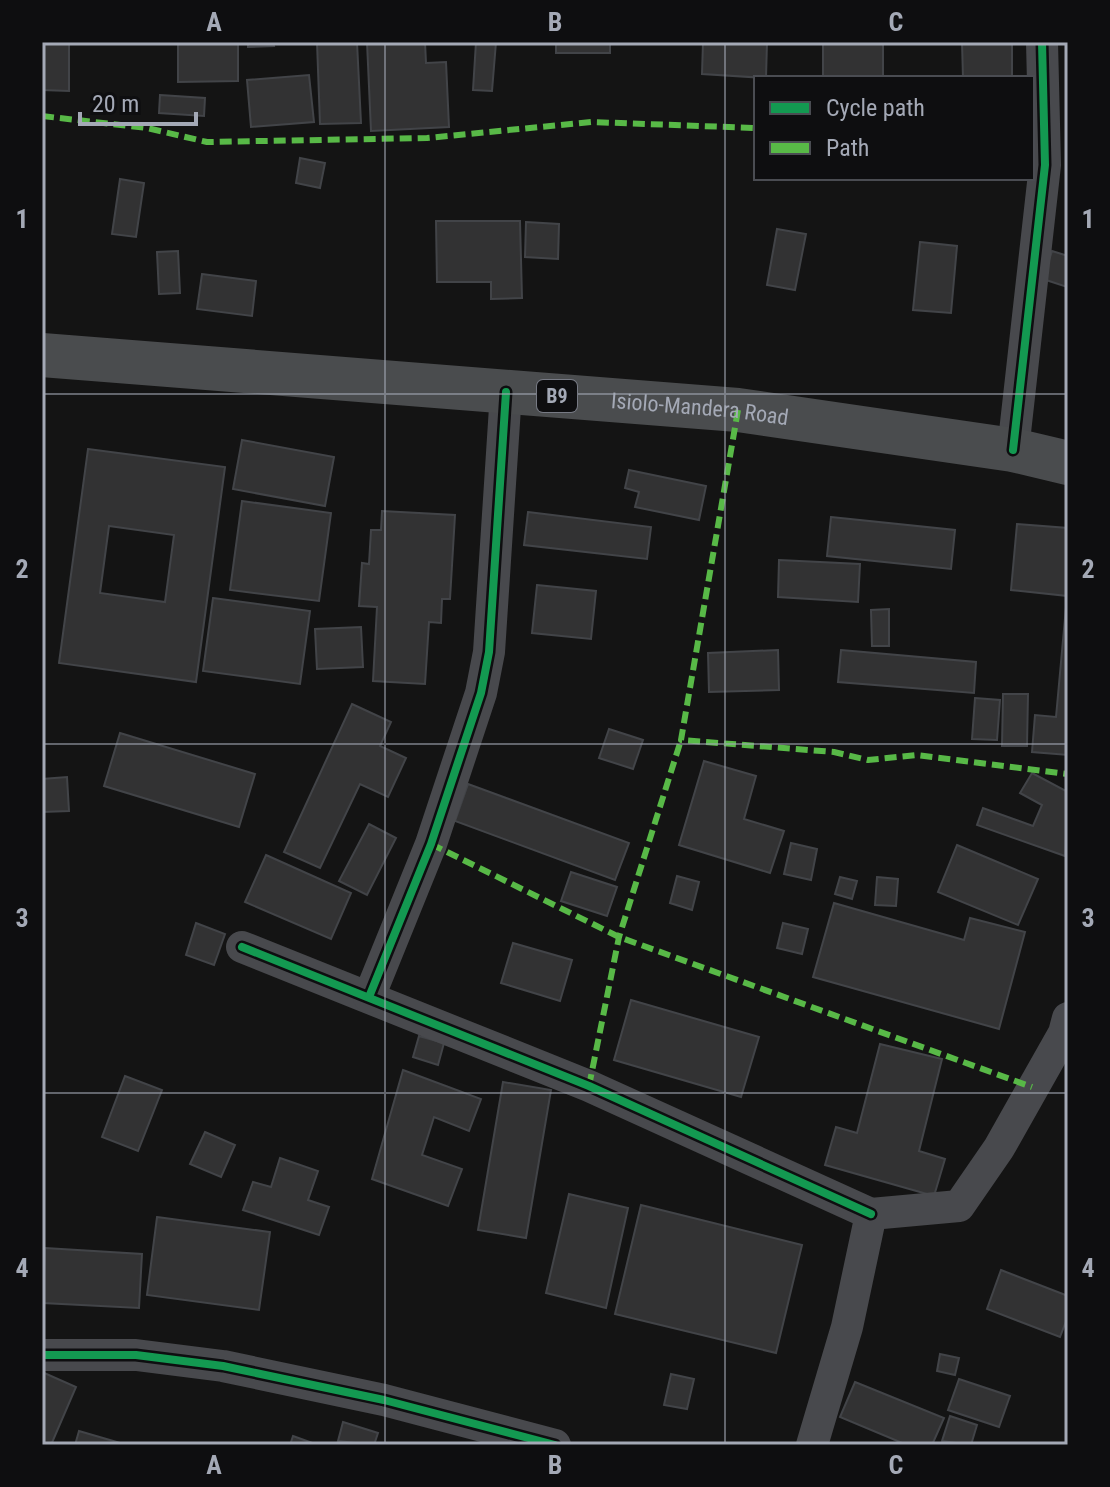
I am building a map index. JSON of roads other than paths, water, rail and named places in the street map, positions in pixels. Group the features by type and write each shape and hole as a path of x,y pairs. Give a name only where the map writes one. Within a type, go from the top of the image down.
{"highway":[{"name":"Isiolo-Mandera Road","path":"42,355 738,410 1013,450 1068,463"}],"street":[{"path":"1013,450 1056,166 1042,42"},
{"path":"369,997 431,844 481,693 489,652 506,392"},
{"path":"242,947 589,1086 871,1214 959,1206 999,1148 1067,1029"},
{"path":"812,1445 847,1327 871,1214"},
{"path":"42,1355 136,1355 223,1366 384,1400 555,1445"}]}
